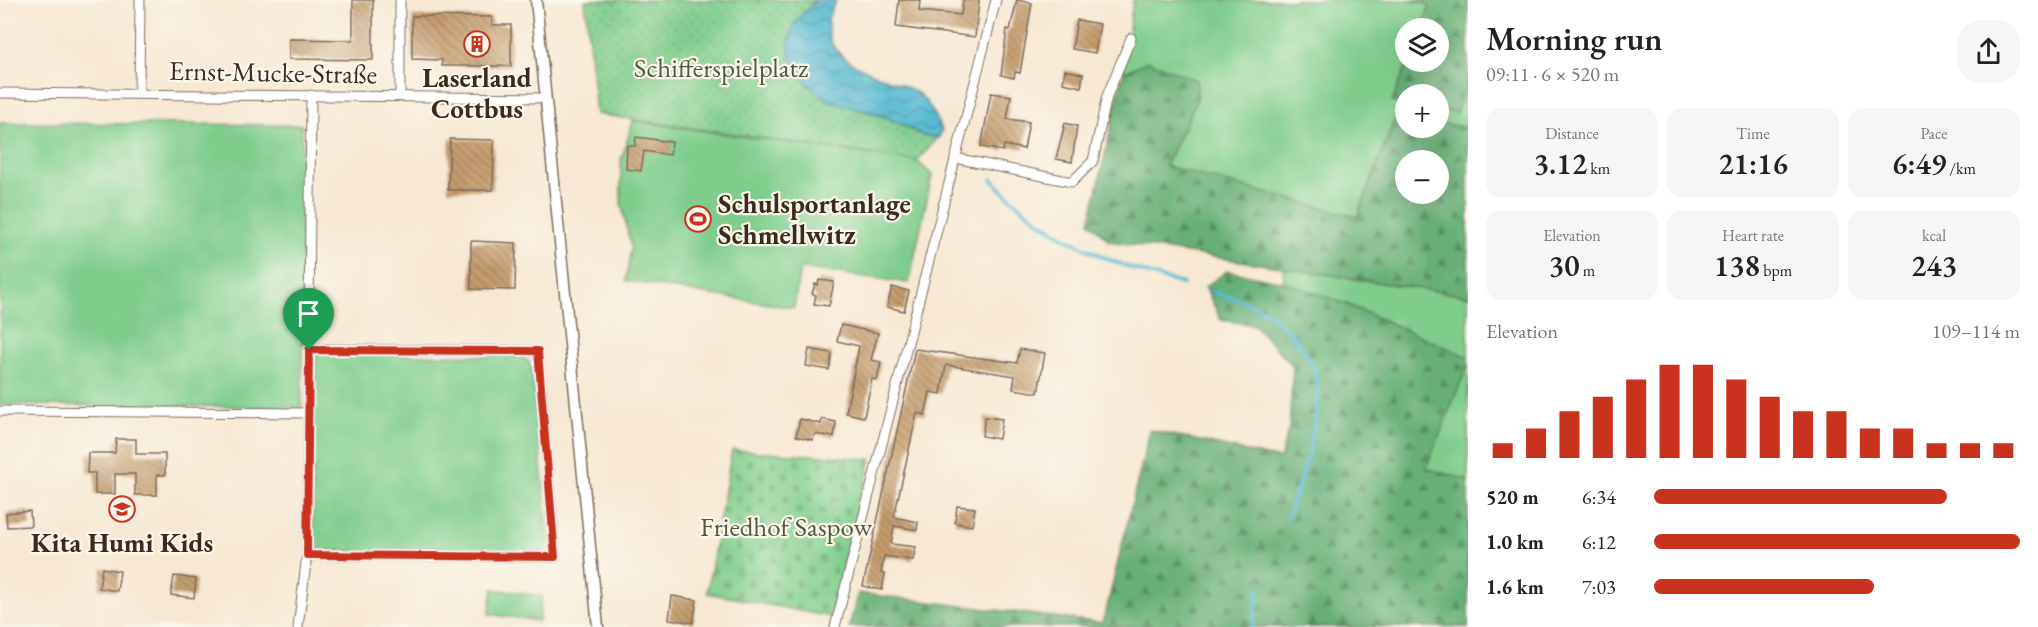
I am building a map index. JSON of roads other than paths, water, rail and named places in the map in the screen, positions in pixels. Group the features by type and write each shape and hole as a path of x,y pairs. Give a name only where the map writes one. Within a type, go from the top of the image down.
{"street":[{"path":"139,93 140,0"},
{"path":"400,0 400,96"},
{"path":"536,0 598,627"},
{"path":"835,627 996,0"},
{"path":"955,158 1072,182 1093,161 1107,96 1131,38"},
{"name":"Ernst-Mucke-Straße","path":"0,93 400,96 424,99 545,98"},
{"path":"298,627 307,555 311,95"},
{"path":"307,555 555,557 538,351 309,350"},
{"path":"0,411 308,413"}],"water":[{"path":"816,0 836,0 828,22 829,37 836,50 860,67 920,95 940,126 942,131 939,137 924,136 886,117 826,100 808,85 791,59 788,44 794,24"}],"waterway":[{"path":"992,179 1011,199 1055,232 1131,268 1183,284"},
{"path":"1212,292 1248,303 1268,313 1294,338 1314,369 1318,402 1315,422 1305,464 1288,516"},
{"path":"1252,627 1260,588"}],"place":[{"name":"Laserland Cottbus","path":"477,44"},
{"name":"Schulsportanlage Schmellwitz","path":"698,219"},
{"name":"Kita Humi Kids","path":"122,509"}],"park label":[{"name":"Schifferspielplatz","path":"721,67"},
{"name":"Friedhof Saspow","path":"786,526"}]}
